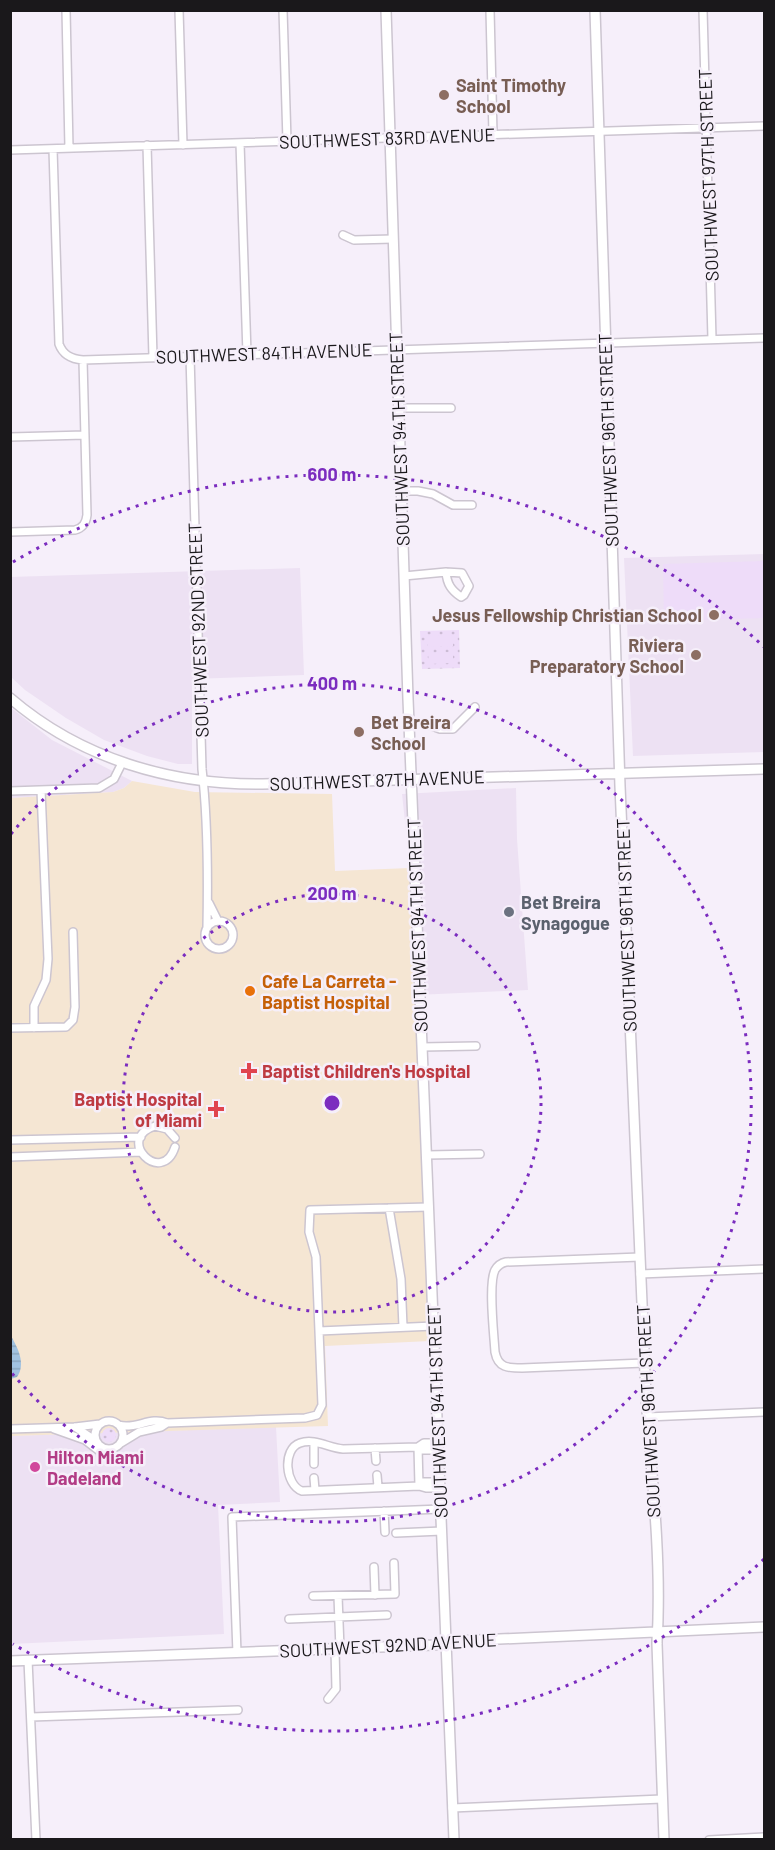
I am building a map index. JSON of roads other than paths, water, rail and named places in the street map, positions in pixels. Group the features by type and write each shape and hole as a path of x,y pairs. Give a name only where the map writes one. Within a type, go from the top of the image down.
{"street":[{"path":"66,10 69,148"},
{"path":"179,10 183,145"},
{"path":"283,10 287,141"},
{"name":"SOUTHWEST 94TH STREET","path":"386,10 411,779 454,1839"},
{"path":"490,10 493,134"},
{"name":"SOUTHWEST 96TH STREET","path":"595,10 619,773 644,1363 655,1522 658,1618 656,1631 664,1839"},
{"name":"SOUTHWEST 97TH STREET","path":"703,10 712,339"},
{"name":"SOUTHWEST 83RD AVENUE","path":"10,150 765,126"},
{"path":"240,143 247,354"},
{"path":"147,145 153,357"},
{"path":"10,532 75,530 83,526 87,515 82,360 68,357 59,344 53,148"},
{"path":"343,235 354,240 393,238"},
{"name":"SOUTHWEST 84TH AVENUE","path":"82,360 765,338"},
{"name":"SOUTHWEST 92ND STREET","path":"190,356 203,782 206,799 209,903 207,928"},
{"path":"398,408 451,408"},
{"path":"10,437 85,435"},
{"path":"401,491 433,494 453,505 472,505"},
{"path":"404,576 446,572"},
{"name":"SOUTHWEST 87TH AVENUE","path":"10,698 65,736 123,763 161,774 203,782 263,784 765,769"},
{"path":"409,723 424,723 444,729 453,729 475,707"},
{"path":"10,791 103,787 116,778 123,763"},
{"path":"34,1028 34,1006 46,980 48,959 41,790"},
{"name":"SOUTHWEST 92ND STREET","path":"209,903 218,921"},
{"path":"218,921 227,923 232,930 232,938 228,945 220,948 211,945 206,938 207,928 218,921"},
{"path":"10,1028 66,1027 73,1020 75,1007 73,932"},
{"path":"422,1047 476,1046"},
{"path":"175,1138 167,1129 155,1126 149,1128 141,1137 139,1147 149,1160 160,1162 170,1157 176,1147"},
{"path":"10,1140 141,1137"},
{"path":"10,1157 141,1152"},
{"path":"427,1155 480,1154"},
{"path":"10,1429 75,1427 100,1424 111,1420 119,1425 130,1427 155,1421 167,1423 309,1418 320,1412 322,1405 316,1257 309,1232 310,1210 429,1207"},
{"path":"389,1208 401,1279 404,1327"},
{"path":"640,1257 506,1262 497,1266 492,1286 495,1347 498,1362 503,1366 514,1368 644,1363"},
{"path":"640,1274 765,1269"},
{"path":"319,1331 434,1326"},
{"path":"647,1417 765,1412"},
{"path":"75,1427 102,1447 109,1449 116,1448 139,1432 167,1423"},
{"path":"96,1441 95,1433 100,1424"},
{"path":"119,1425 124,1433 122,1443"},
{"path":"52,1428 85,1440 98,1450"},
{"path":"438,1446 424,1443 418,1447 333,1448 314,1442 301,1442 295,1446 290,1456 289,1470 290,1480 296,1488 302,1491 419,1486 423,1482 440,1485"},
{"path":"314,1442 314,1464"},
{"path":"418,1447 419,1486"},
{"path":"375,1448 376,1461"},
{"path":"377,1475 378,1487"},
{"path":"314,1478 315,1490"},
{"path":"237,1653 232,1517 441,1509"},
{"path":"384,1511 385,1532"},
{"path":"396,1533 442,1531"},
{"path":"313,1596 395,1594 394,1563"},
{"path":"374,1567 375,1594"},
{"path":"328,1699 336,1689 339,1596"},
{"path":"289,1619 387,1615"},
{"name":"SOUTHWEST 92ND AVENUE","path":"10,1661 434,1645 656,1631 765,1627"},
{"path":"28,1660 36,1839"},
{"path":"31,1717 238,1710"},
{"path":"452,1808 662,1799"},
{"path":"709,1839 765,1837"}],"water":[{"path":"11,1336 18,1351 21,1367 17,1377 11,1379"}],"place":[{"name":"Saint Timothy School","path":"444,95"},
{"name":"Jesus Fellowship Christian School","path":"714,615"},
{"name":"Riviera Preparatory School","path":"696,655"},
{"name":"Bet Breira School","path":"359,732"},
{"name":"Bet Breira Synagogue","path":"509,912"},
{"name":"Cafe La Carreta - Baptist Hospital","path":"250,991"},
{"name":"Baptist Children's Hospital","path":"249,1071"},
{"name":"Baptist Hospital of Miami","path":"216,1109"},
{"name":"Hilton Miami Dadeland","path":"35,1467"}]}
